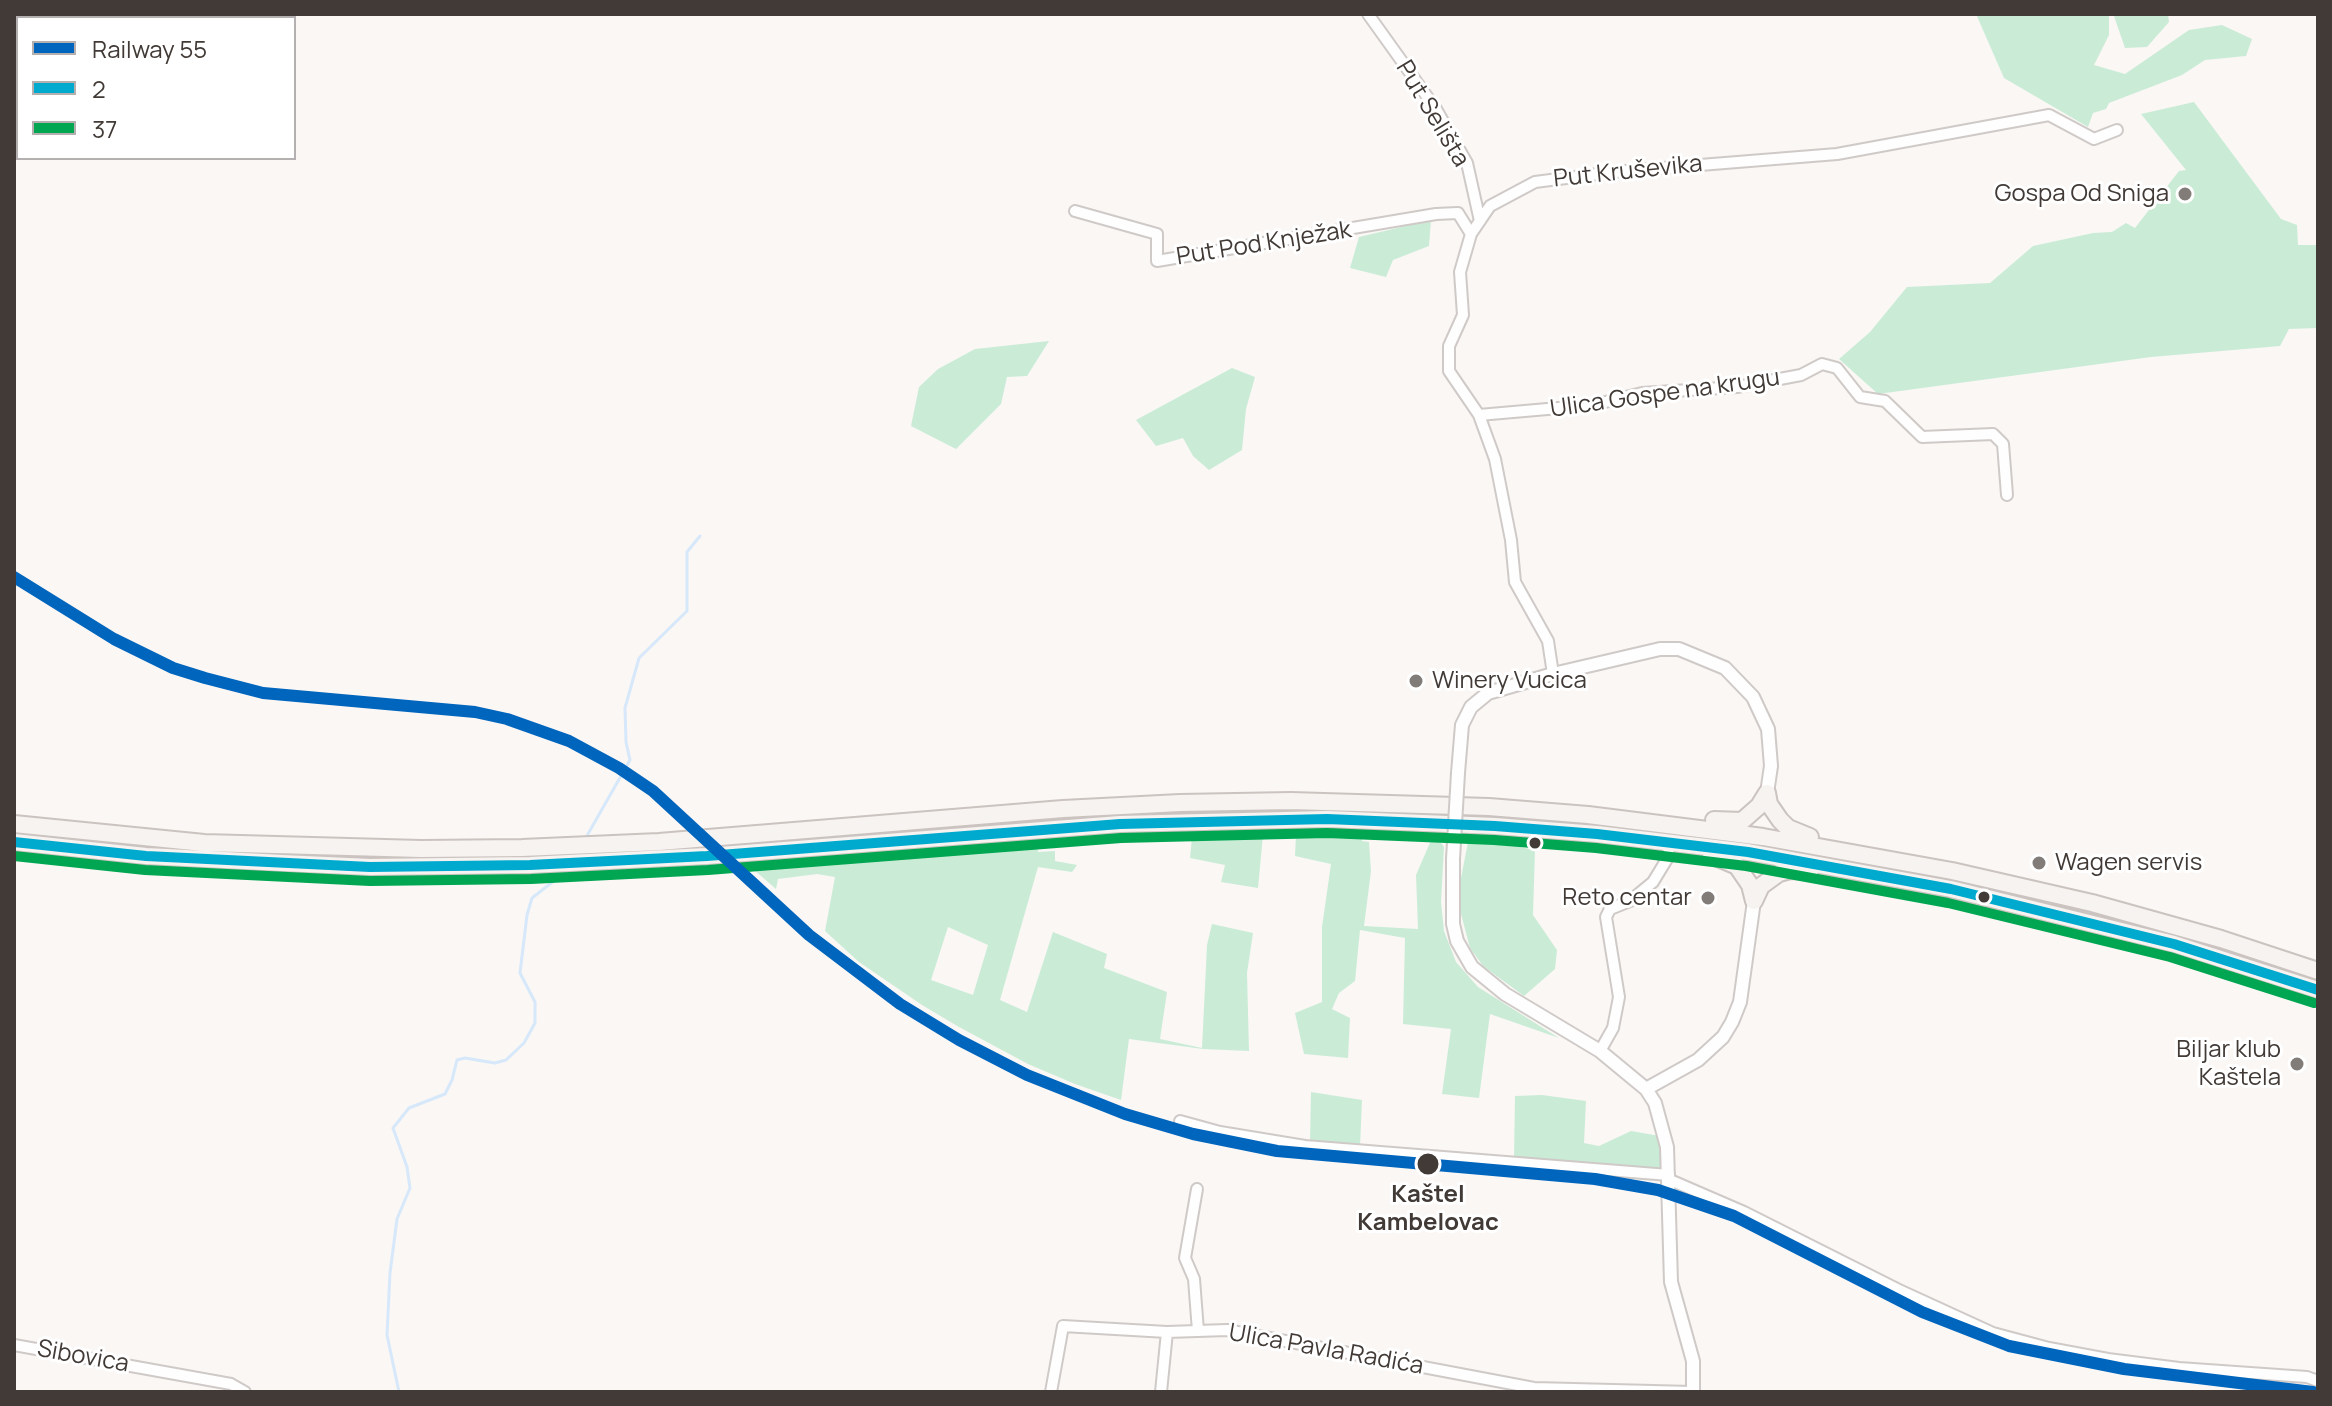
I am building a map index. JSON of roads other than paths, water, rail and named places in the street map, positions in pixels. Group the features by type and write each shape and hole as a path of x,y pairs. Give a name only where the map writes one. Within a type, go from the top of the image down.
{"main road":[{"path":"1685,827 1715,820 1742,821 1759,806 1767,793"},
{"path":"1767,793 1773,811 1788,828 1829,848"},
{"path":"14,824 146,838 266,846 522,848 645,843 1063,809 1291,801 1489,807 1685,827 1829,848 1952,871 2092,903 2221,939 2318,971"},
{"path":"14,842 146,856 370,867 530,865 758,852 1062,827 1272,819 1495,826 1696,845 1837,866 2026,906 2174,944 2318,990"},
{"path":"1696,845 1706,853 1737,866 1750,885 1754,901"},
{"path":"1754,901 1761,886 1779,873 1790,870 1816,872 1837,866"}],"street":[{"name":"Put Selišta","path":"1368,14 1436,109 1467,163 1480,221"},
{"name":"Put Kruševika","path":"1553,674 1548,641 1515,582 1511,540 1495,459 1479,415 1449,371 1449,346 1463,315 1460,272 1471,234 1490,206 1535,182 1613,172 1837,154 2049,115 2094,139 2117,130"},
{"name":"Put Pod Knježak","path":"1075,211 1157,234 1157,261 1447,213 1458,213 1471,234"},
{"name":"Ulica Gospe na krugu","path":"1479,415 1593,405 1642,393 1737,387 1801,375 1822,364 1837,368 1860,397 1885,401 1922,437 1993,434 2003,444 2007,495"},
{"path":"1693,1392 1693,1361 1671,1282 1669,1177 1664,1130 1655,1103 1646,1089 1600,1051 1505,994 1472,967 1457,941 1453,924 1453,859 1462,725 1471,707 1488,693 1660,649 1679,649 1725,668 1753,697 1768,729 1771,766 1767,793"},
{"path":"1600,1051 1613,1028 1619,997 1606,917 1610,909 1630,901 1653,882 1667,859 1670,842"},
{"path":"1646,1089 1698,1060 1723,1037 1732,1022 1740,1002 1754,901"},
{"path":"1180,1121 1220,1132 1305,1146 1669,1177 1993,1333 2108,1359 2314,1380"},
{"name":"Ulica Pavla Radića","path":"1197,1189 1185,1258 1194,1279 1198,1331"},
{"name":"Ulica Pavla Radića","path":"1051,1392 1063,1326 1167,1332 1227,1330 1534,1388 1693,1392"},
{"path":"1161,1392 1167,1332"},
{"name":"Sibovica","path":"14,1345 231,1384 245,1392"}],"waterway":[{"path":"584,841 630,760 625,708 639,658 687,611 687,552 700,536"},
{"path":"399,1392 387,1335 390,1273 397,1219 410,1188 407,1167 393,1128 409,1108 445,1094 457,1060 465,1058 495,1063 506,1060 524,1043 535,1023 535,1002 520,973 527,915 532,898 568,868"}],"rail line":[{"name":"55","path":"14,577 114,639 173,668 205,678 263,693 475,712 507,719 569,741 653,791 809,935 900,1004 959,1040 1027,1075 1125,1114 1193,1134 1277,1151 1595,1179 1658,1190 1734,1216 1922,1312 2009,1346 2124,1369 2313,1392"}],"place":[{"name":"Gospa Od Sniga","path":"2185,194"},
{"name":"Winery Vucica","path":"1416,681"},
{"name":"Wagen servis","path":"2039,863"},
{"name":"Reto centar","path":"1708,898"},
{"name":"Biljar klub Kaštela","path":"2297,1064"},
{"name":"Kaštel Kambelovac","path":"1428,1164"}]}
